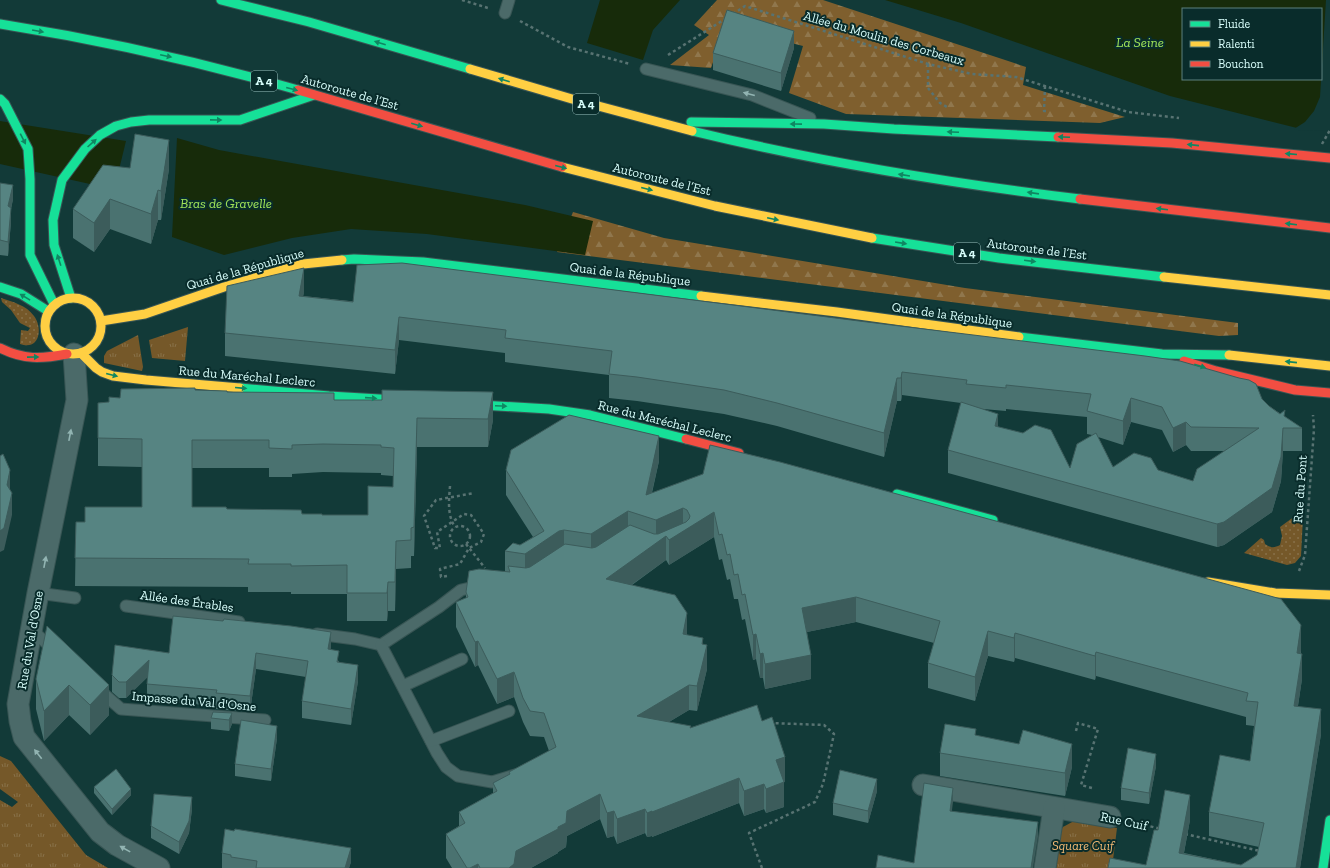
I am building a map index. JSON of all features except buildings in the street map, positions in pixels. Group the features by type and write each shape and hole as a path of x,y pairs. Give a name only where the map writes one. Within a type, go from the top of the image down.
{"main road":[{"name":"A 4","path":"221,0 307,21 652,122 735,142 902,174 1099,202 1330,228"},
{"name":"Autoroute de l’Est","path":"0,24 99,41 193,62 314,95 609,180 714,206 796,224 888,241 1051,264 1330,295"},
{"path":"71,298 54,244 53,220 62,180 85,149 100,134 116,126 148,120 240,120 314,95"},
{"path":"0,99 5,104 28,150 30,179 30,255 51,308"},
{"path":"652,122 824,124 1172,143 1330,158"},
{"name":"Quai de la République","path":"101,321 145,314 224,287 303,264 354,259 431,262 829,311 1060,343 1162,354 1225,355 1330,366"},
{"path":"0,287 21,294 51,308"},
{"path":"0,348 17,356 26,358 74,354 88,350 95,344 99,337 101,321 93,306 87,301 79,298 62,300 51,308 45,320 44,329 46,337 51,345 58,351 74,354"},
{"name":"Rue du Maréchal Leclerc","path":"74,354 102,372 117,376 146,380 329,396 425,401"},
{"name":"Quai de la République","path":"1162,354 1216,371 1295,390 1330,393"},
{"name":"Rue du Maréchal Leclerc","path":"456,403 549,409 590,415 751,456"},
{"path":"888,492 1002,523"},
{"path":"1201,580 1267,592 1330,595"},
{"path":"1323,868 1330,820"}],"street":[{"name":"Rue du Val d'Osne","path":"74,354 77,400 38,593 18,704 20,721 24,737 100,832 117,845 159,868"},
{"name":"Rue Cuif","path":"924,785 1110,817"},
{"path":"1045,868 1054,808"}],"lane":[{"path":"505,13 509,0"},
{"path":"646,69 752,94 789,108 824,124"},
{"path":"308,632 355,639 381,645 439,607 461,590 488,584"},
{"path":"38,593 75,598"},
{"name":"Allée des Érables","path":"126,606 252,624"},
{"path":"32,630 63,657"},
{"path":"381,645 446,767 458,776 492,782 526,771"},
{"path":"402,686 462,659"},
{"name":"Impasse du Val d'Osne","path":"92,683 121,709 265,720"},
{"path":"431,741 509,711"}],"path":[{"name":"Allée du Moulin des Corbeaux","path":"732,14 745,6 928,64 972,74 1016,77 1128,112 1184,118"},
{"path":"568,47 646,69 725,19"},
{"path":"1045,86 1044,111 1051,112"},
{"path":"1322,144 1330,130"},
{"path":"1316,141 1330,144"},
{"name":"Rue du Pont","path":"1298,573 1305,555 1314,429 1313,416 1309,409"},
{"path":"450,486 449,498 452,522 455,527"},
{"path":"448,576 441,577 440,569 460,564 469,548 481,542 484,534 472,515 464,514 437,532 440,548 435,548 424,516 436,500 474,493"},
{"path":"462,526 468,529 470,539 466,544 459,546 451,541 451,531 455,527 462,526"},
{"path":"466,544 485,568 488,584"},
{"path":"477,569 485,568"},
{"path":"1076,731 1078,723 1098,729 1081,786 1095,789"},
{"path":"762,868 749,833 815,802 823,784 834,734 824,725 766,724"},
{"name":"Rue Cuif","path":"1110,817 1163,829"},
{"path":"1178,832 1261,851"}],"green space":[{"path":"717,0 823,0 1026,67 1023,85 1125,117 1100,123 846,114 789,93 803,46 725,26 711,68 670,65 709,35 694,25"},
{"path":"573,212 664,238 965,288 1238,323 1238,335 1219,336 557,252"},
{"path":"1,298 27,309 34,316 37,321 39,332 36,341 32,344 20,344 21,330 28,331 30,328 20,323 11,310 2,302"},
{"path":"188,327 185,361 152,358 149,340"},
{"path":"138,335 143,367 142,371 104,363 104,356 107,351"},
{"path":"1295,516 1303,517 1301,556 1295,563 1287,565 1244,553 1261,538 1264,540 1265,544 1271,547 1280,545 1282,536 1280,527"},
{"path":"0,756 11,761 86,855 108,868 0,868 0,800 12,807 18,802 0,789"},
{"name":"Square Cuif","path":"1074,821 1117,828 1112,868 1056,868 1061,830 1063,827"}],"water":[{"path":"600,0 680,0 653,30 643,60 587,43"},
{"name":"La Seine","path":"885,0 1330,0 1330,129 1297,128 1170,96 961,23"},
{"path":"0,121 126,141 115,186 90,184 0,164"},
{"name":"Bras de Gravelle","path":"177,138 219,150 525,205 593,221 585,255 427,234 351,229 292,238 224,255 172,237"}],"pier":[{"path":"1326,0 1330,0 1330,131 1294,129 1305,122 1314,111 1320,97"}],"traffic: fast":[{"path":"221,0 309,22 470,69"},
{"path":"0,24 150,52 298,90"},
{"path":"71,298 54,245 53,220 62,180 85,149 100,135 116,126 131,122 149,120 240,120 314,95"},
{"path":"0,99 5,104 28,149 30,179 30,255 54,304"},
{"path":"691,122 824,124 1058,137"},
{"path":"692,131 884,171 1080,199"},
{"path":"872,238 999,258 1164,277"},
{"path":"342,260 354,259 423,262 701,296"},
{"path":"0,287 21,294 48,311"},
{"path":"1019,337 1162,354 1229,355"},
{"path":"240,388 329,396 413,401"},
{"path":"463,404 549,409 590,415 686,439"},
{"path":"897,494 993,520"},
{"path":"1323,868 1330,820"}],"traffic: slow":[{"path":"470,69 572,99 692,131"},
{"path":"562,167 715,206 872,238"},
{"path":"101,321 145,314 224,287 303,264 342,260"},
{"path":"1164,277 1330,295"},
{"path":"701,296 837,312 1019,337"},
{"path":"67,298 79,298 89,302 97,310 101,320 101,326 101,332 97,342 89,350 79,354 67,354 57,350 49,342 45,332 45,320 49,310 57,302 67,298"},
{"path":"81,353 96,368 113,376 240,388"},
{"path":"1229,355 1330,366"},
{"path":"1208,582 1275,593 1330,595"}],"traffic: jam":[{"path":"298,90 562,167"},
{"path":"1058,137 1172,143 1330,158"},
{"path":"1080,199 1330,228"},
{"path":"0,348 17,355 33,357 49,357 67,354"},
{"path":"1184,361 1216,371 1295,390 1330,393"},
{"path":"686,439 739,453"}]}
